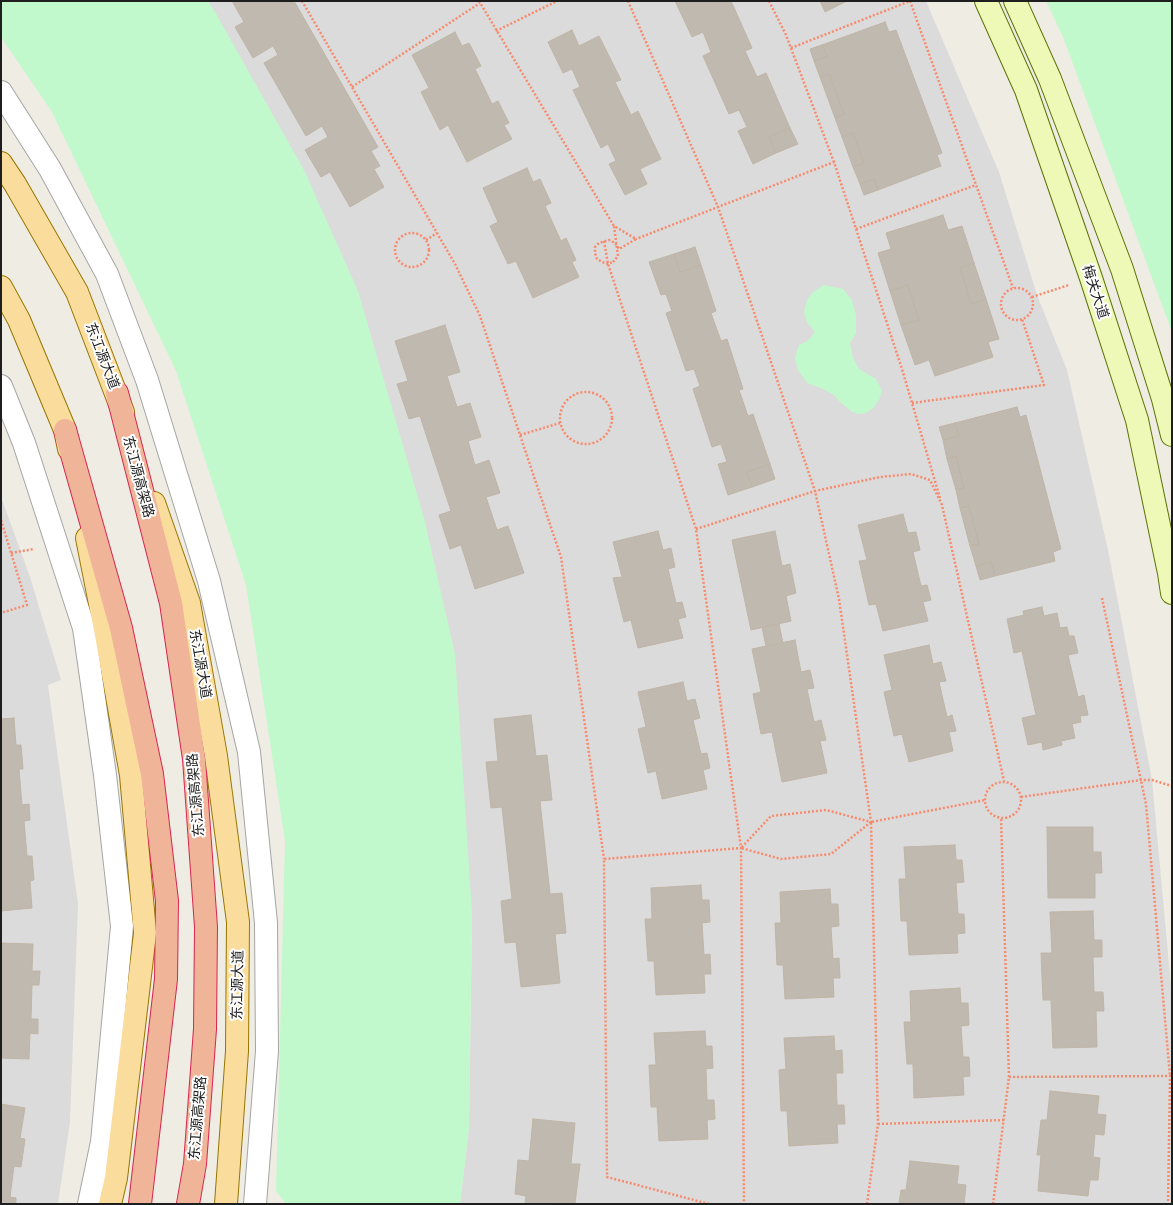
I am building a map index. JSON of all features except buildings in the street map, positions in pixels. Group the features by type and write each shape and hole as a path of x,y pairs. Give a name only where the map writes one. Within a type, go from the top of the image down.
{"highway":[{"name":"东江源高架路","path":"117,394 171,603 194,759 206,927 205,1029 194,1164 188,1204"},
{"path":"65,430 122,628 152,774 166,901 166,979 140,1204"}],"main road":[{"name":"梅关大道","path":"986,1 1026,90 1091,278 1137,420 1172,593"},
{"path":"1016,1 1050,79 1122,269 1163,399 1172,435"},
{"name":"东江源大道","path":"1,163 15,184 77,292 117,394 189,603 217,764 238,922 237,1051 226,1204"},
{"path":"1,287 19,320 65,430 105,629 131,775 145,933 118,1162 110,1204"}],"street":[{"path":"1,92 50,169 107,274 147,380 209,581 249,752 266,923 267,1051 255,1204"},
{"path":"1,386 24,443 84,628 104,775 122,926 102,1142 90,1204"}],"path":[{"path":"302,1 455,264 480,316 560,557 604,859 607,1177 709,1204"},
{"path":"496,31 557,1"},
{"path":"628,1 718,207 816,491 839,598 871,822 878,1124 867,1204"},
{"path":"769,1 791,48 834,162 912,403 942,505 1004,781"},
{"path":"791,48 910,1 1013,288"},
{"path":"352,87 479,2 614,226 618,256 613,262 608,264 597,259 595,247 599,243 609,240 615,243 618,250 636,239 834,162"},
{"path":"856,229 976,185"},
{"path":"614,226 636,239"},
{"path":"412,233 419,235 426,240 429,247 429,255 425,262 419,266 411,268 404,266 398,260 395,253 399,239 412,233"},
{"path":"426,240 437,233"},
{"path":"604,241 608,264 696,529 741,848 744,1204"},
{"path":"1032,297 1091,278"},
{"path":"1013,288 1021,288 1028,292 1032,297 1032,310 1022,319 1016,320 1009,318 1001,307 1002,299 1006,292 1013,288"},
{"path":"912,403 1044,385 1022,319"},
{"path":"584,391 592,392 601,396 608,403 611,412 612,421 609,430 603,438 595,443 577,443 569,439 563,432 560,423 559,414 562,405 567,398 575,393 584,391"},
{"path":"520,435 560,423"},
{"path":"696,529 816,491 880,477 912,474 930,480 942,505"},
{"path":"1,520 27,605 1,613"},
{"path":"1102,598 1146,804 1170,1076 1168,1204"},
{"path":"1021,797 1141,780 1152,780 1172,786"},
{"path":"1004,781 1012,783 1018,789 1021,797 1021,805 1016,812 1010,817 1001,818 993,815 987,809 985,800 986,792 990,786 997,782 1004,781"},
{"path":"741,848 771,816 826,810 871,822 985,800"},
{"path":"993,1204 1009,1077 1001,818"},
{"path":"604,859 741,848 781,859 831,854 871,822"},
{"path":"1009,1077 1170,1076"},
{"path":"878,1124 1004,1120"}],"shaded area":[{"path":"208,1 926,1 999,172 1037,295 1067,370 1108,550 1152,780 1172,997 1172,1204 460,1204 469,1127 472,913"},
{"path":"1,497 30,577 61,680 48,685 78,904 70,1122 58,1204 1,1204"}],"green space":[{"path":"1,1 208,1 304,170 358,291 424,518 455,654 472,913 469,1127 460,1204 286,1204 276,1191 285,841 246,585 176,371 52,112 1,37"},
{"path":"1046,1 1172,1 1172,332 1063,37"},
{"path":"824,285 843,289 852,300 856,315 856,333 850,343 853,358 859,369 876,379 882,391 879,400 873,408 866,413 858,414 851,411 834,395 807,383 798,370 795,358 799,345 809,340 815,332 807,322 804,312 807,300 812,293"}]}
